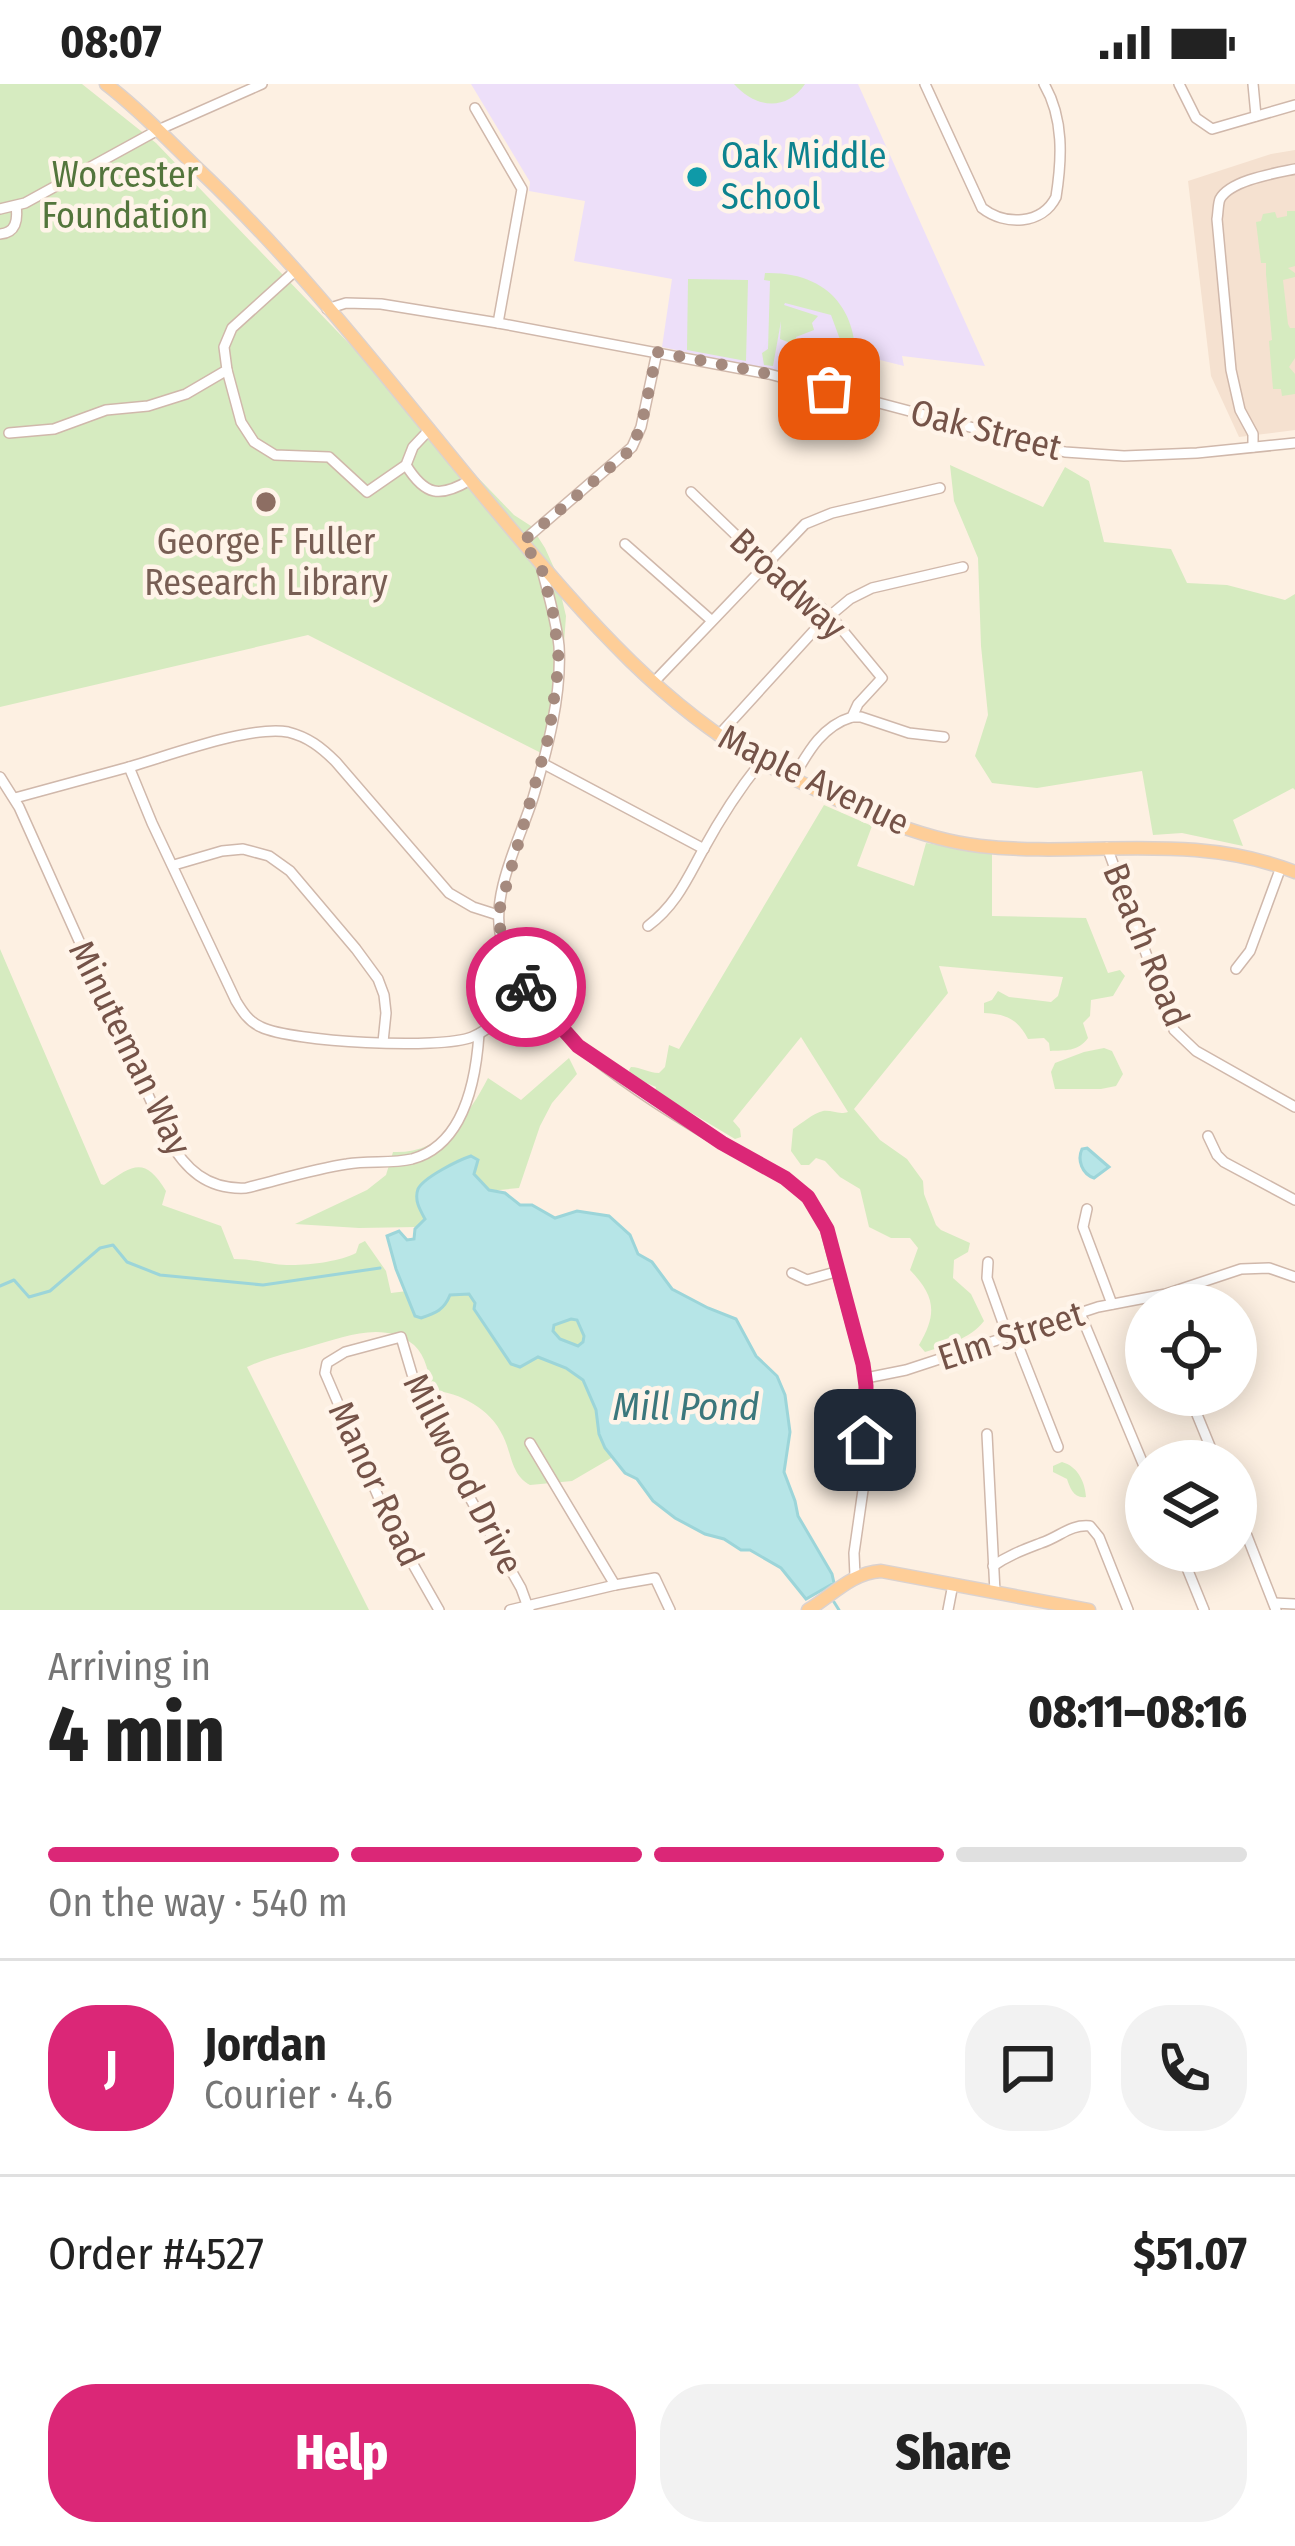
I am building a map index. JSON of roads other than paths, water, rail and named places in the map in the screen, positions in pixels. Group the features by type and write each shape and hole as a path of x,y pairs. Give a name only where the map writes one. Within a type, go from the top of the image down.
{"main road":[{"name":"Maple Avenue","path":"106,84 240,208 568,597 654,682 718,736 761,762 878,817 945,839 1000,847 1199,848 1250,857 1295,872"},
{"path":"808,1610 855,1576 880,1571 994,1592 1020,1604 1089,1610"}],"street":[{"path":"0,209 16,206 158,130 262,84"},
{"path":"925,84 982,208 1009,219 1041,215 1056,197 1058,115 1044,84"},
{"path":"1179,84 1190,110 1207,128 1295,105"},
{"path":"1253,84 1256,116"},
{"path":"475,108 522,189 499,322"},
{"path":"1253,447 1232,370 1219,202 1235,187 1295,169"},
{"path":"0,235 14,229 16,206"},
{"path":"296,271 232,328 224,347 242,423 254,442 267,452 285,456 329,457 367,492 406,465 412,447 430,429"},
{"name":"Oak Street","path":"327,309 346,303 376,303 657,352 782,377 1065,452 1197,453 1295,443"},
{"path":"522,542 629,451 641,427 657,352"},
{"path":"9,433 58,428 106,410 148,406 186,394 227,370"},
{"path":"406,465 419,482 437,492 470,480"},
{"path":"654,682 811,520 940,488"},
{"name":"Broadway","path":"691,493 767,565 830,615 882,678 852,717"},
{"path":"625,544 711,620"},
{"path":"541,566 556,624 559,674 542,763 504,887 498,915 500,936 533,996 578,1046 722,1143 776,1172 801,1190 823,1220 866,1378 864,1483 855,1576"},
{"path":"718,736 830,615 864,591 963,567"},
{"path":"551,603 568,597"},
{"path":"556,624 568,597"},
{"path":"793,778 822,735 852,717 944,737"},
{"path":"15,798 256,734 278,731 304,737 323,748 449,893 472,908 498,915"},
{"path":"648,926 680,894 740,788 761,762"},
{"path":"542,763 704,849"},
{"path":"129,767 236,1001 261,1028 296,1037 439,1044 479,1034 521,1000 533,996"},
{"name":"Minuteman Way","path":"0,777 15,798 167,1137 184,1164 200,1178 238,1189 344,1164 424,1155 446,1138 466,1103 479,1034"},
{"name":"Beach Road","path":"1107,847 1170,1023 1185,1042 1214,1062 1295,1107"},
{"path":"174,865 243,849 284,865 378,980 386,1013 383,1042"},
{"path":"1237,969 1250,951 1281,867"},
{"path":"1208,1136 1224,1162 1295,1200"},
{"path":"1087,1209 1083,1227 1112,1304"},
{"path":"988,1262 987,1278 1058,1447"},
{"name":"Elm Street","path":"1202,1284 1252,1268 1295,1277"},
{"path":"792,1273 807,1280 839,1271"},
{"name":"Elm Street","path":"866,1378 1125,1303"},
{"path":"1080,1313 1133,1440"},
{"name":"Millwood Drive","path":"400,1336 458,1477 529,1608"},
{"name":"Manor Road","path":"400,1336 337,1356 327,1363 325,1373 390,1524 439,1610"},
{"path":"987,1434 994,1592"},
{"path":"530,1443 615,1585"},
{"path":"993,1565 1023,1548 1085,1525 1099,1537 1128,1610"},
{"path":"1257,1561 1275,1607 1295,1604"},
{"path":"1189,1572 1204,1610"},
{"path":"510,1610 655,1578 670,1610"},
{"path":"948,1610 953,1584"}],"water":[{"path":"1087,1148 1109,1167 1094,1178 1080,1162 1082,1149"},
{"name":"Mill Pond","path":"471,1156 478,1160 474,1174 489,1190 505,1193 520,1205 532,1205 555,1218 577,1211 609,1216 672,1289 736,1319 785,1395 790,1432 784,1472 798,1516 834,1583 806,1599 781,1568 750,1550 705,1534 653,1501 605,1448 583,1380 538,1357 520,1367 511,1364 469,1294 450,1295 435,1312 415,1316 387,1236 399,1231 407,1240 414,1239 415,1229 425,1219 417,1201 418,1189 434,1174","holes":["577,1320 584,1336 578,1346 553,1331 554,1325"]}],"waterway":[{"path":"0,1286 14,1280 29,1297 50,1291 100,1248 113,1245 127,1262 160,1275 263,1285 380,1268"},
{"path":"834,1602 839,1610"}],"place":[{"name":"Oak Middle School","path":"697,177"},
{"name":"George F Fuller Research Library","path":"266,502"}],"park label":[{"name":"Worcester Foundation","path":"125,196"}]}
